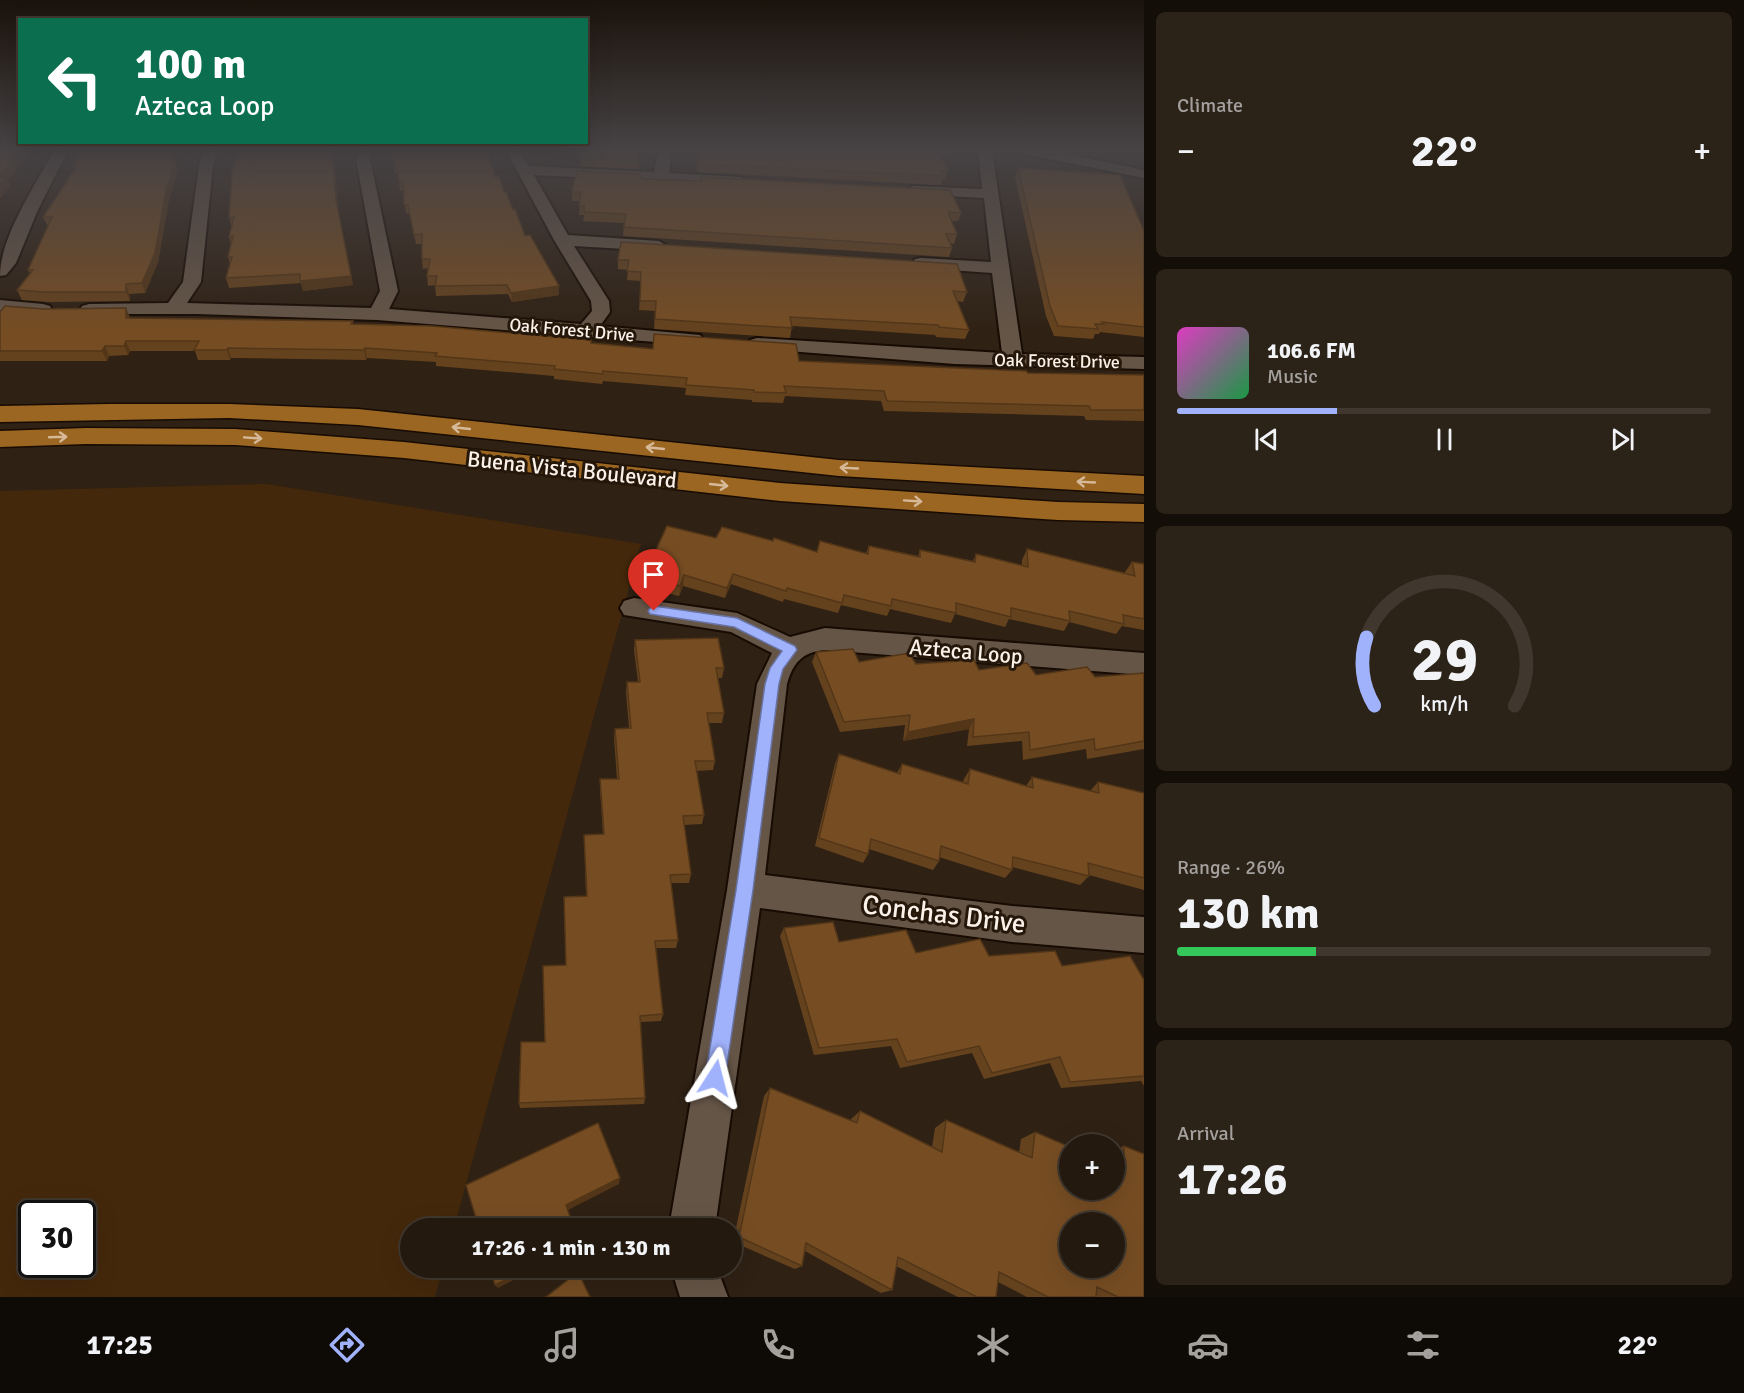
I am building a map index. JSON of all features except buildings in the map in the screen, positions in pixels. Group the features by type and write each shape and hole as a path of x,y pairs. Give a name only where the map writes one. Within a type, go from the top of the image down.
{"main road":[{"name":"Buena Vista Boulevard","path":"0,414 230,411 358,417 838,468 1144,485"},
{"name":"Buena Vista Boulevard","path":"0,439 86,436 235,437 404,450 780,492 1058,511 1144,513"}],"street":[{"path":"0,271 7,262 29,211"},
{"path":"174,308 192,282 201,211"},
{"path":"373,211 389,291 377,314"},
{"path":"545,211 600,301 601,312 586,331"},
{"path":"992,211 1013,359"},
{"path":"562,240 681,248"},
{"path":"905,262 1000,268"},
{"name":"Oak Forest Drive","path":"0,306 28,310 174,308 377,314 712,341"},
{"name":"Oak Forest Drive","path":"735,342 955,358 1144,363"},
{"path":"634,608 737,623 791,650 777,668 772,684 745,890 694,1218"},
{"name":"Azteca Loop","path":"791,650 808,640 825,639 1144,664"},
{"name":"Conchas Drive","path":"745,890 807,896 1012,924 1144,935"},
{"path":"696,1278 704,1297"}],"shaded area":[{"path":"266,484 641,544 457,1218 400,1218 400,1278 440,1278 435,1297 0,1297 0,491"}],"route":[{"path":"654,611 737,623 791,650 784,656 777,668 772,684 745,890 715,1078"}]}
